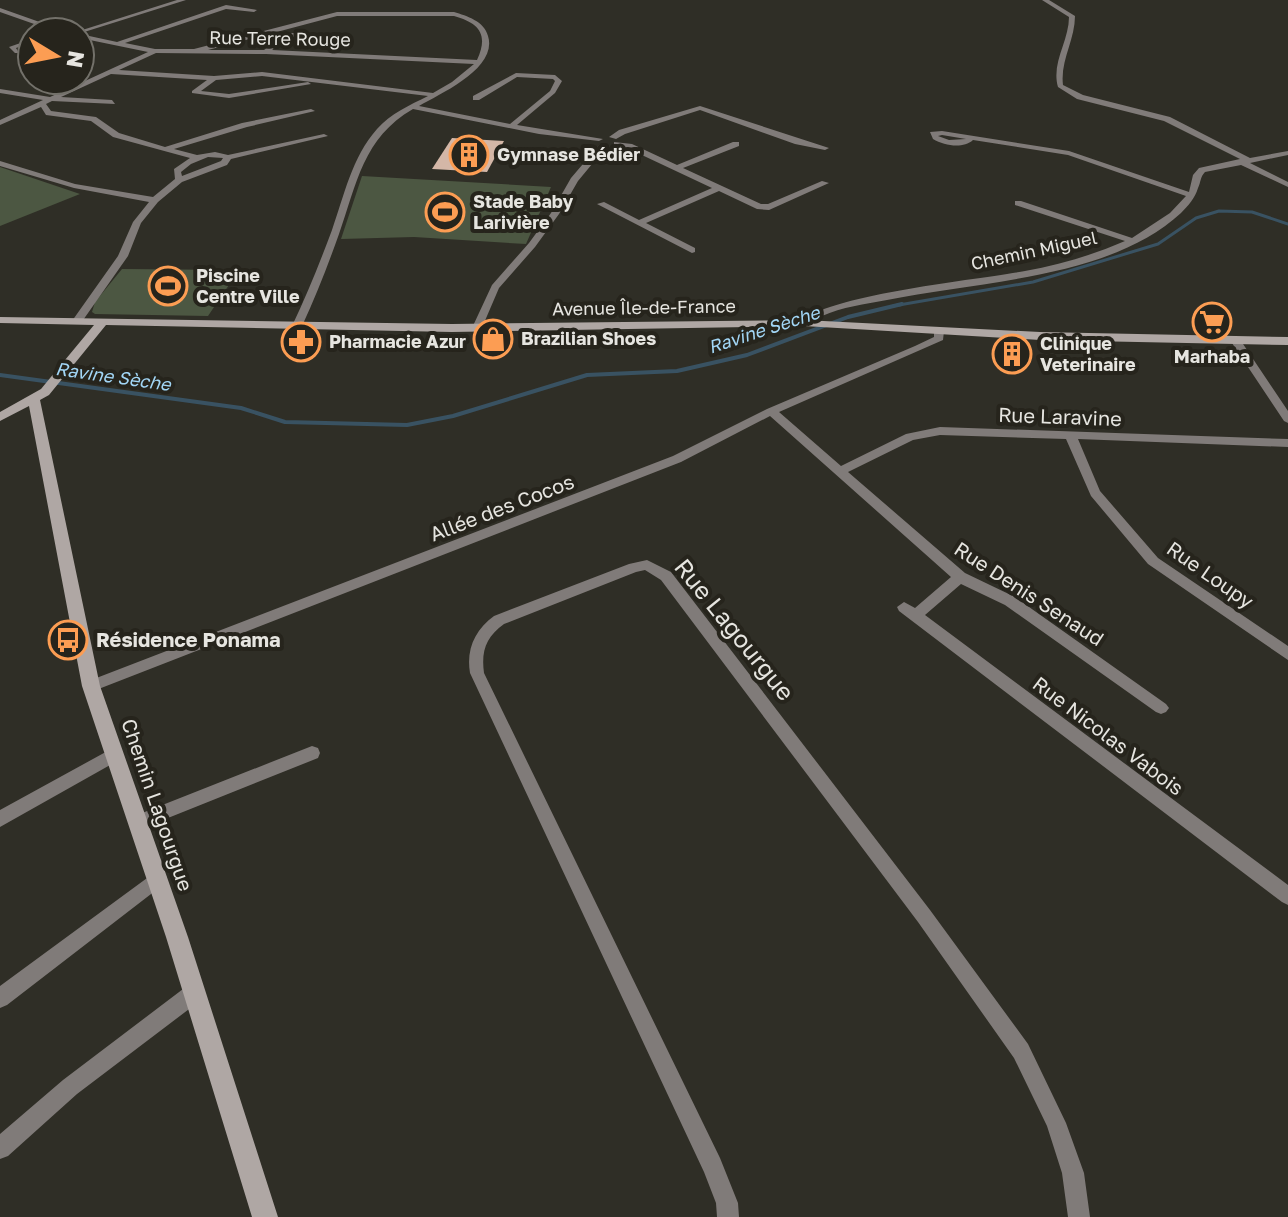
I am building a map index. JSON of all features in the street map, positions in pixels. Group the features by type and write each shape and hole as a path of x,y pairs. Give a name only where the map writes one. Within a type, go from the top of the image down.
{"street":[{"name":"Rue Terre Rouge","path":"96,29 183,0"},
{"path":"1045,0 1072,16 1073,25 1057,74 1060,86 1080,97 1167,119 1288,185"},
{"path":"1,5 26,16"},
{"path":"118,43 226,7 254,10"},
{"path":"449,8 454,14"},
{"path":"195,51 337,14 454,14 469,17 481,25 486,36 486,49 480,62 468,73 431,94 379,131 357,170 297,326"},
{"path":"266,52 280,39 295,34 338,35"},
{"name":"Rue Terre Rouge","path":"96,38 155,51 266,52 480,62"},
{"path":"0,123 155,51"},
{"path":"110,72 214,78 262,74 431,94"},
{"path":"476,98 516,75 547,75 559,81 553,92 512,126"},
{"path":"214,78 194,92 229,96 334,81"},
{"path":"0,91 45,101 112,102"},
{"path":"45,101 49,113 93,119 116,135 197,158"},
{"path":"412,107 601,142 617,141 710,110 798,142 825,148"},
{"path":"165,149 245,125 311,111"},
{"path":"179,180 177,171 197,158 219,154 228,157 324,136"},
{"path":"971,138 1069,153 1190,195"},
{"path":"617,141 765,208 825,183"},
{"path":"477,328 495,287 547,225 601,142"},
{"path":"677,168 736,144"},
{"name":"Chemin Miguel","path":"804,323 846,306 1039,270 1115,249 1154,232 1180,209 1202,170 1288,153"},
{"path":"77,321 123,256 137,222 155,200 179,180 224,163 228,157"},
{"path":"0,163 74,186 155,200"},
{"path":"639,223 719,188"},
{"path":"1018,203 1134,241"},
{"path":"601,204 692,250"},
{"name":"Avenue Île-de-France","path":"0,320 477,328 804,323 939,331 1288,341"},
{"path":"0,417 40,396 103,322"},
{"path":"919,330 919,348"},
{"name":"Allée des Cocos","path":"91,686 664,465 771,411 919,348 939,338 939,331"},
{"path":"1235,340 1288,419"},
{"name":"Chemin Lagourgue","path":"40,396 91,686 158,878 265,1217"},
{"name":"Rue Denis Senaud","path":"771,411 960,577 1010,601 1161,708"},
{"name":"Rue Laravine","path":"840,471 910,437 940,431 1288,443"},
{"name":"Rue Loupy","path":"1071,437 1095,493 1153,561 1288,654"},
{"name":"Rue Lagourgue","path":"728,1217 727,1203 712,1166 477,673 475,662 479,639 499,620 634,567 647,565 666,576 924,916 1021,1051 1056,1123 1073,1173 1079,1217"},
{"name":"Rue Nicolas Vabois","path":"960,577 910,612 1288,896"},
{"path":"138,822 312,753"},
{"path":"0,819 113,755"},
{"path":"0,998 158,878"},
{"path":"0,1148 70,1087 194,993"}],"green space":[{"path":"0,167 80,194 0,226"},
{"name":"Stade Baby Larivière","path":"362,176 551,187 526,244 414,237 341,239"},
{"name":"Piscine Centre Ville","path":"122,269 239,270 208,316 95,314 92,312 95,302"}],"building":[{"name":"Gymnase Bédier","path":"452,138 504,141 487,172 432,169"}],"waterway":[{"name":"Ravine Sèche","path":"895,306 1033,282 1158,244 1196,218 1219,211 1252,212 1288,224"},
{"name":"Ravine Sèche","path":"895,306 902,304"},
{"name":"Ravine Sèche","path":"0,375 241,408 285,422 407,425 453,416 587,375 677,371 747,355 848,317 895,306"}],"place":[{"name":"Gymnase Bédier","path":"469,155"},
{"name":"Stade Baby Larivière","path":"445,212"},
{"name":"Piscine Centre Ville","path":"168,286"},
{"name":"Marhaba","path":"1212,322"},
{"name":"Brazilian Shoes","path":"493,339"},
{"name":"Pharmacie Azur","path":"301,342"},
{"name":"Clinique Veterinaire","path":"1012,354"},
{"name":"Résidence Ponama","path":"68,640"}]}
